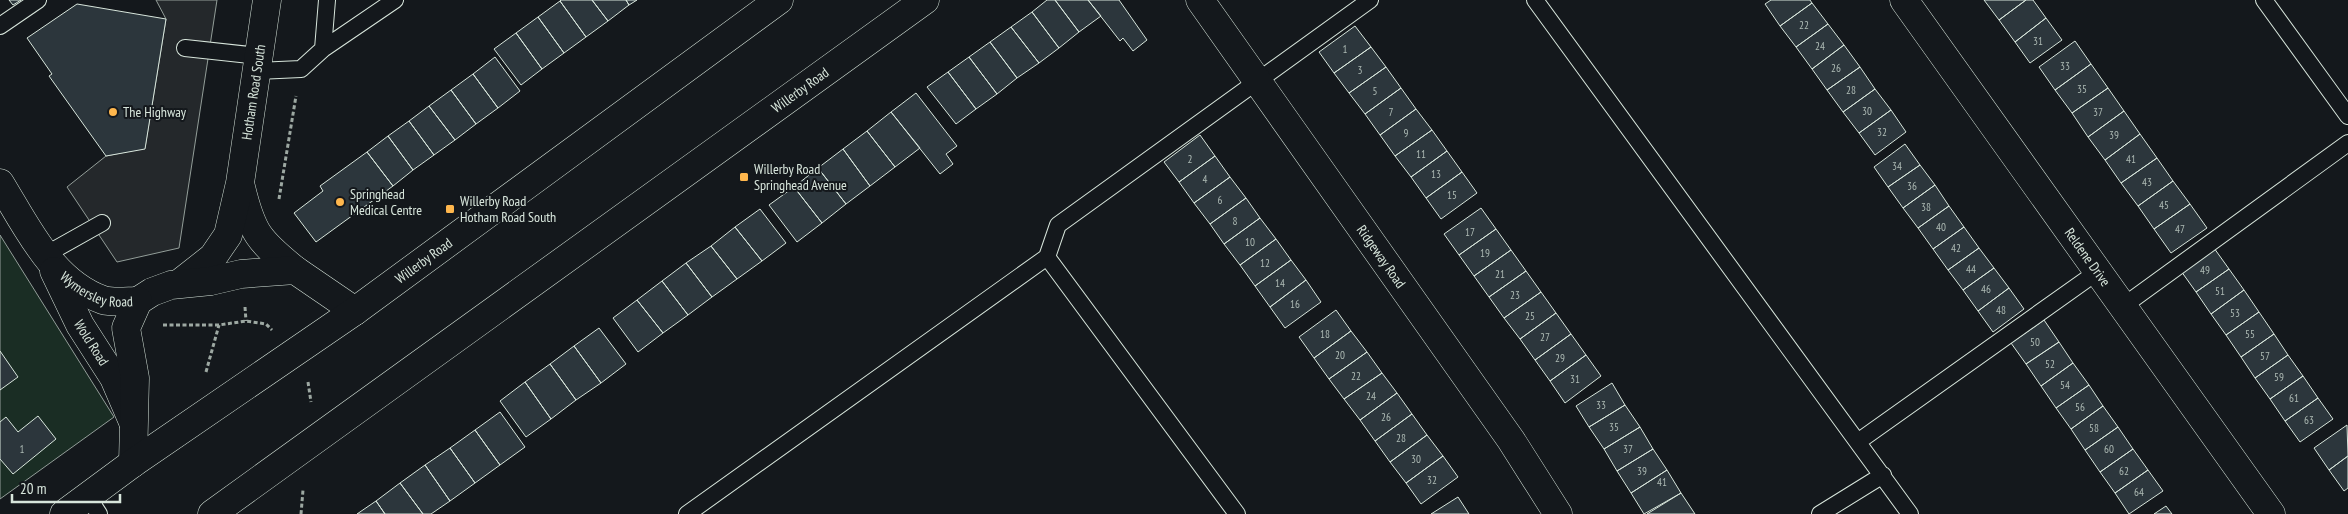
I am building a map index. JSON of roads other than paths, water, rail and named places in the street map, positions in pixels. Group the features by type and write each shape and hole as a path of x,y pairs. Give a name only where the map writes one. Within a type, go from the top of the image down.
{"street":[{"name":"Hotham Road South","path":"180,283 213,257 228,235 240,184 267,0"},
{"name":"Willerby Road","path":"64,514 93,505 133,463 355,311 779,0"},
{"name":"Willerby Road","path":"212,514 925,0"},
{"name":"Ridgeway Road","path":"1200,0 1511,440 1558,514"},
{"name":"Reldene Drive","path":"1904,0 2271,514"},
{"name":"Wymersley Road","path":"0,183 48,259 84,291 105,301 138,301 126,328 135,378 133,463"},
{"name":"Hotham Road South","path":"240,184 248,218 256,234 266,247 295,270 355,311"},
{"name":"Wold Road","path":"48,259 80,325 114,378 133,422"},
{"name":"Hotham Road South","path":"138,301 152,292 180,283 211,281 241,274 295,270"}],"lane":[{"path":"0,26 38,0"},
{"path":"322,49 327,0"},
{"path":"185,48 258,64 301,69 322,49 394,0"},
{"path":"688,514 1047,257 1058,225 1370,0"},
{"path":"1535,0 1910,514"},
{"path":"2264,0 2348,116"},
{"path":"2122,307 2348,143"},
{"path":"48,259 102,223"},
{"path":"1047,257 1236,514"},
{"path":"1858,441 2097,272"},
{"path":"1820,514 1883,475"}],"place":[{"name":"The Highway","path":"113,112"},
{"name":"Willerby Road Springhead Avenue","path":"744,177"},
{"name":"Springhead Medical Centre","path":"340,202"},
{"name":"Willerby Road Hotham Road South","path":"450,209"}]}
